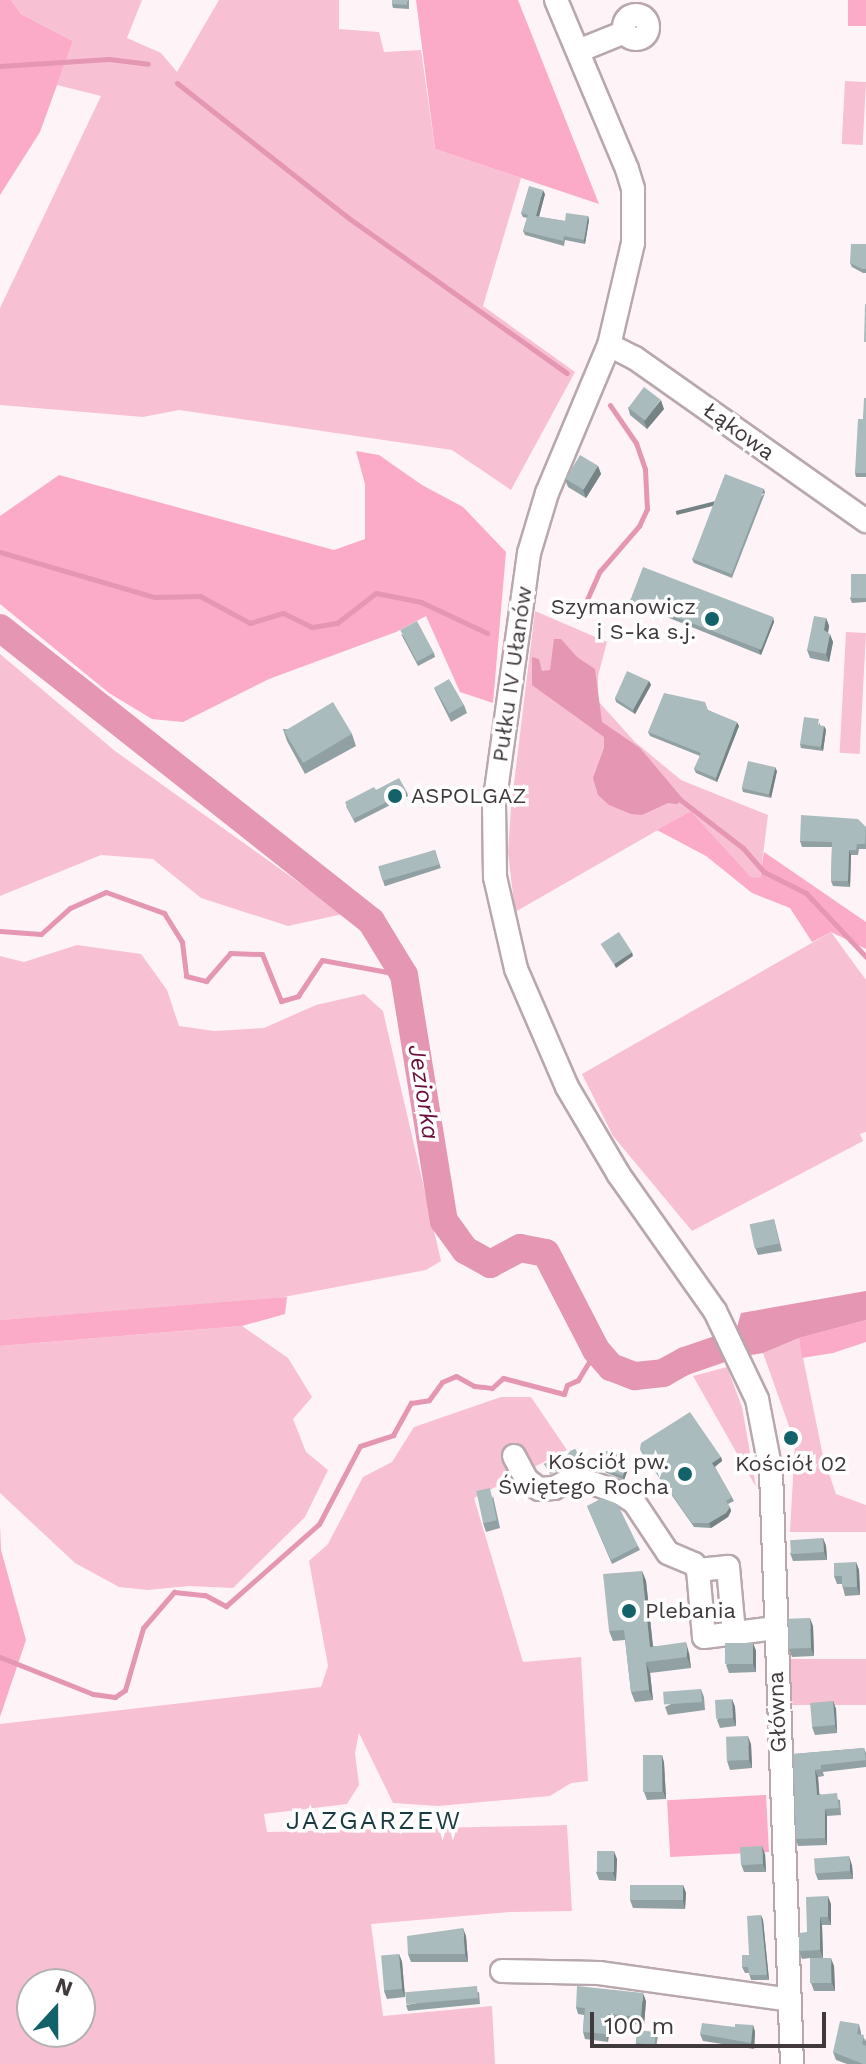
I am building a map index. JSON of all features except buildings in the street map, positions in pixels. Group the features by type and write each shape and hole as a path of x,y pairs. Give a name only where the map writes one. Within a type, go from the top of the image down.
{"street":[{"name":"Pułku IV Ułanów","path":"556,0 617,140 633,189 633,243 609,345 547,493 529,553 494,805 495,877 516,969 567,1087 619,1175 715,1311 743,1365"},
{"path":"578,51 625,32"},
{"name":"Łąkowa","path":"609,345 647,367 866,521"},
{"name":"Główna","path":"743,1365 757,1399 767,1437 792,2064"},
{"path":"514,1456 527,1480 539,1489 554,1488 576,1477 620,1493 634,1502 668,1553 694,1564 698,1570 704,1637 775,1628"},
{"path":"698,1570 728,1567 734,1633"},
{"path":"502,1971 599,1973 790,2000"}],"shaded area":[{"path":"0,0 11,0 21,14 73,41 40,132 0,195"},
{"path":"11,0 142,0 127,38 161,53 177,72 219,0 339,0 339,29 379,32 384,52 421,50 435,149 521,178 483,306 575,372 511,490 452,450 179,410 143,417 0,405 0,308 101,96 57,85 73,41 21,14"},
{"path":"416,0 518,0 599,204 435,149"},
{"path":"848,0 866,0 866,26 848,26"},
{"path":"845,81 866,82 863,145 842,144"},
{"path":"356,451 379,455 422,485 463,507 506,552 493,703 460,692 426,616 396,632 269,679 183,722 152,719 109,693 0,604 0,516 59,475 334,550 365,539 365,484"},
{"path":"535,611 607,642 598,676 598,701 635,742 681,780 768,815 760,879 751,877 691,811 515,912 508,853"},
{"path":"846,632 866,633 860,754 840,753"},
{"path":"554,639 561,639 577,657 595,669 602,722 640,748 683,799 677,804 668,803 642,815 631,814 609,805 598,795 593,778 604,748 604,737 532,685 532,657 539,659 542,671 550,670"},
{"path":"0,654 115,751 343,914 288,926 201,898 153,859 101,855 0,896"},
{"path":"691,811 751,877 760,878 764,852 866,922 866,949 831,932 812,942 790,908 752,893 706,856 657,830"},
{"path":"831,932 866,980 866,1132 860,1134 863,1141 692,1231 613,1136 582,1074"},
{"path":"77,945 141,954 167,990 179,1026 214,1031 264,1028 316,1005 364,994 383,1011 441,1261 426,1270 268,1300 0,1320 0,956 24,962"},
{"path":"866,1291 866,1320 799,1338 763,1353 751,1355 737,1327 741,1313"},
{"path":"287,1297 285,1314 242,1326 0,1346 0,1320"},
{"path":"866,1320 866,1342 833,1353 802,1358 799,1338"},
{"path":"242,1326 288,1358 312,1397 293,1419 306,1452 328,1470 305,1517 233,1588 189,1586 148,1590 119,1587 75,1563 0,1493 0,1346"},
{"path":"799,1338 823,1456 836,1494 866,1505 866,1532 790,1532 795,1443 763,1353"},
{"path":"727,1367 742,1407 756,1487 693,1376"},
{"path":"501,1397 531,1397 567,1450 474,1498 523,1662 581,1657 588,1781 571,1783 550,1796 438,1806 393,1803 359,1733 355,1753 359,1785 347,1804 264,1814 267,1832 567,1825 572,1911 511,1912 371,1924 383,2016 492,2006 495,2064 0,2064 0,1724 321,1687 328,1666 309,1561 328,1544 363,1477 392,1462 414,1427"},
{"path":"0,1525 1,1550 26,1640 0,1717"},
{"path":"791,1659 866,1659 866,1705 791,1705"},
{"path":"766,1795 769,1852 670,1857 667,1800"}],"waterway":[{"path":"0,66 109,59 148,64"},
{"path":"177,83 350,219 567,373"},
{"path":"585,604 600,571 639,526 647,509 645,469 636,443 610,405"},
{"path":"0,552 154,597 200,596 250,623 283,613 312,627 337,623 376,593 421,602 487,633"},
{"name":"Jeziorka","path":"0,628 371,921 404,975 444,1221 465,1250 490,1264 520,1248 546,1253 596,1350 611,1367 635,1376 663,1373 685,1361 755,1337"},
{"path":"678,798 743,848 764,872 806,893 866,957"},
{"path":"0,931 41,934 70,908 106,892 164,913 182,942 186,976 206,981 230,953 262,954 281,1001 298,996 322,960 404,975"},
{"path":"0,1657 93,1694 115,1697 125,1690 143,1628 174,1592 205,1595 226,1606 319,1524 360,1446 393,1435 411,1403 429,1400 442,1382 456,1376 474,1386 492,1388 503,1378 564,1394 567,1385 578,1380 596,1350"}],"place":[{"name":"Szymanowicz i S-ka s.j.","path":"712,619"},
{"name":"ASPOLGAZ","path":"395,796"},
{"name":"Kościół 02","path":"791,1438"},
{"name":"Kościół pw. Świętego Rocha","path":"685,1474"},
{"name":"Plebania","path":"629,1611"}],"district":[{"name":"JAZGARZEW","path":"374,1821"}]}
